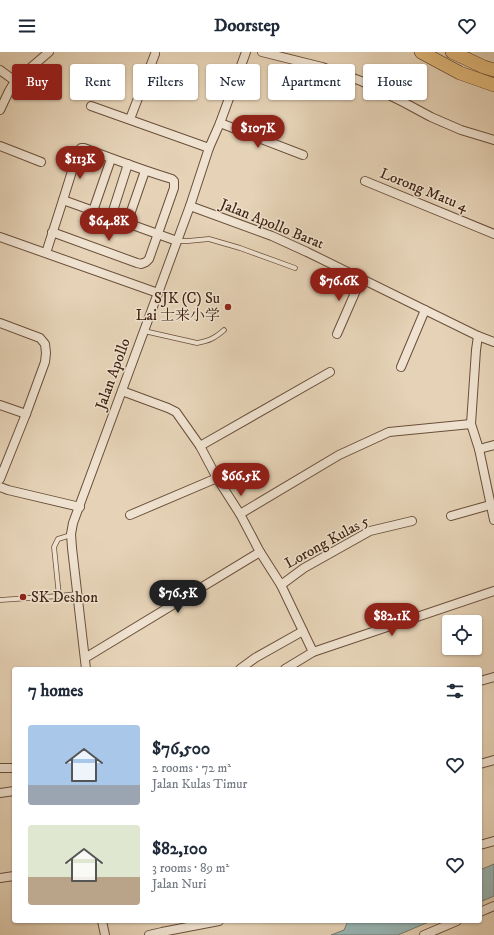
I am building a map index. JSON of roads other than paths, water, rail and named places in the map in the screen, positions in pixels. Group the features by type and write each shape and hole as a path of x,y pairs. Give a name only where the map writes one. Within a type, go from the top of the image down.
{"main road":[{"path":"421,52 460,73 494,85"},
{"path":"452,52 494,70"}],"street":[{"path":"35,64 49,52"},
{"name":"Jalan Apollo","path":"86,667 71,534 73,523 177,242 209,148 220,123 246,52"},
{"path":"262,52 322,67 361,81 431,117 461,130 494,140"},
{"path":"130,119 156,54"},
{"path":"0,70 12,79"},
{"path":"0,110 12,86"},
{"path":"91,106 209,148"},
{"path":"220,123 303,155"},
{"path":"0,146 41,162"},
{"path":"46,253 52,232 78,152 80,149 84,148 145,171 172,179 174,183 174,188 158,234 149,259 146,262 141,264 137,263 52,232"},
{"path":"93,211 111,159"},
{"path":"111,217 128,164"},
{"path":"127,223 145,171"},
{"name":"Lorong Matu 4","path":"365,181 494,234"},
{"path":"63,200 177,242"},
{"name":"Jalan Apollo Barat","path":"190,206 272,236 478,336 494,342"},
{"path":"0,237 158,293"},
{"path":"337,334 360,279"},
{"path":"401,367 425,310"},
{"path":"0,323 40,338 45,344 46,353 45,362 0,479"},
{"path":"478,336 471,424 479,449 494,520"},
{"path":"200,446 330,372"},
{"path":"122,391 176,412 200,446 217,478 240,514 260,552 281,585 313,652"},
{"path":"0,405 26,414"},
{"path":"240,514 339,455 390,432 471,424"},
{"path":"479,449 494,445"},
{"path":"130,515 217,478"},
{"path":"0,488 80,507"},
{"path":"451,516 490,505"},
{"name":"Lorong Kulas 5","path":"281,585 304,568 370,531 412,521"},
{"path":"85,658 260,552"},
{"path":"288,667 313,652 494,591"},
{"path":"243,667 255,658 303,631"},
{"path":"482,680 494,677"},
{"path":"482,763 494,760"},
{"path":"0,768 12,768"},
{"path":"0,793 12,791"},
{"path":"482,844 494,841"},
{"path":"0,878 12,876"},
{"path":"482,911 494,906"},
{"path":"102,923 105,935"},
{"path":"149,935 209,923"},
{"path":"424,935 452,923"}],"lane":[{"path":"177,242 209,239 240,248 295,268"},
{"path":"144,331 197,344 206,342 216,337 224,330"},
{"path":"58,596 54,547 58,539 71,534"},
{"path":"0,600 78,594"}],"water":[{"path":"494,864 494,896 482,901 482,869"},
{"path":"347,923 426,923 398,935 331,935 344,930"}],"place":[{"name":"SJK (C) Su Lai 士来小学","path":"228,307"},
{"name":"SK Deshon","path":"23,597"}]}
